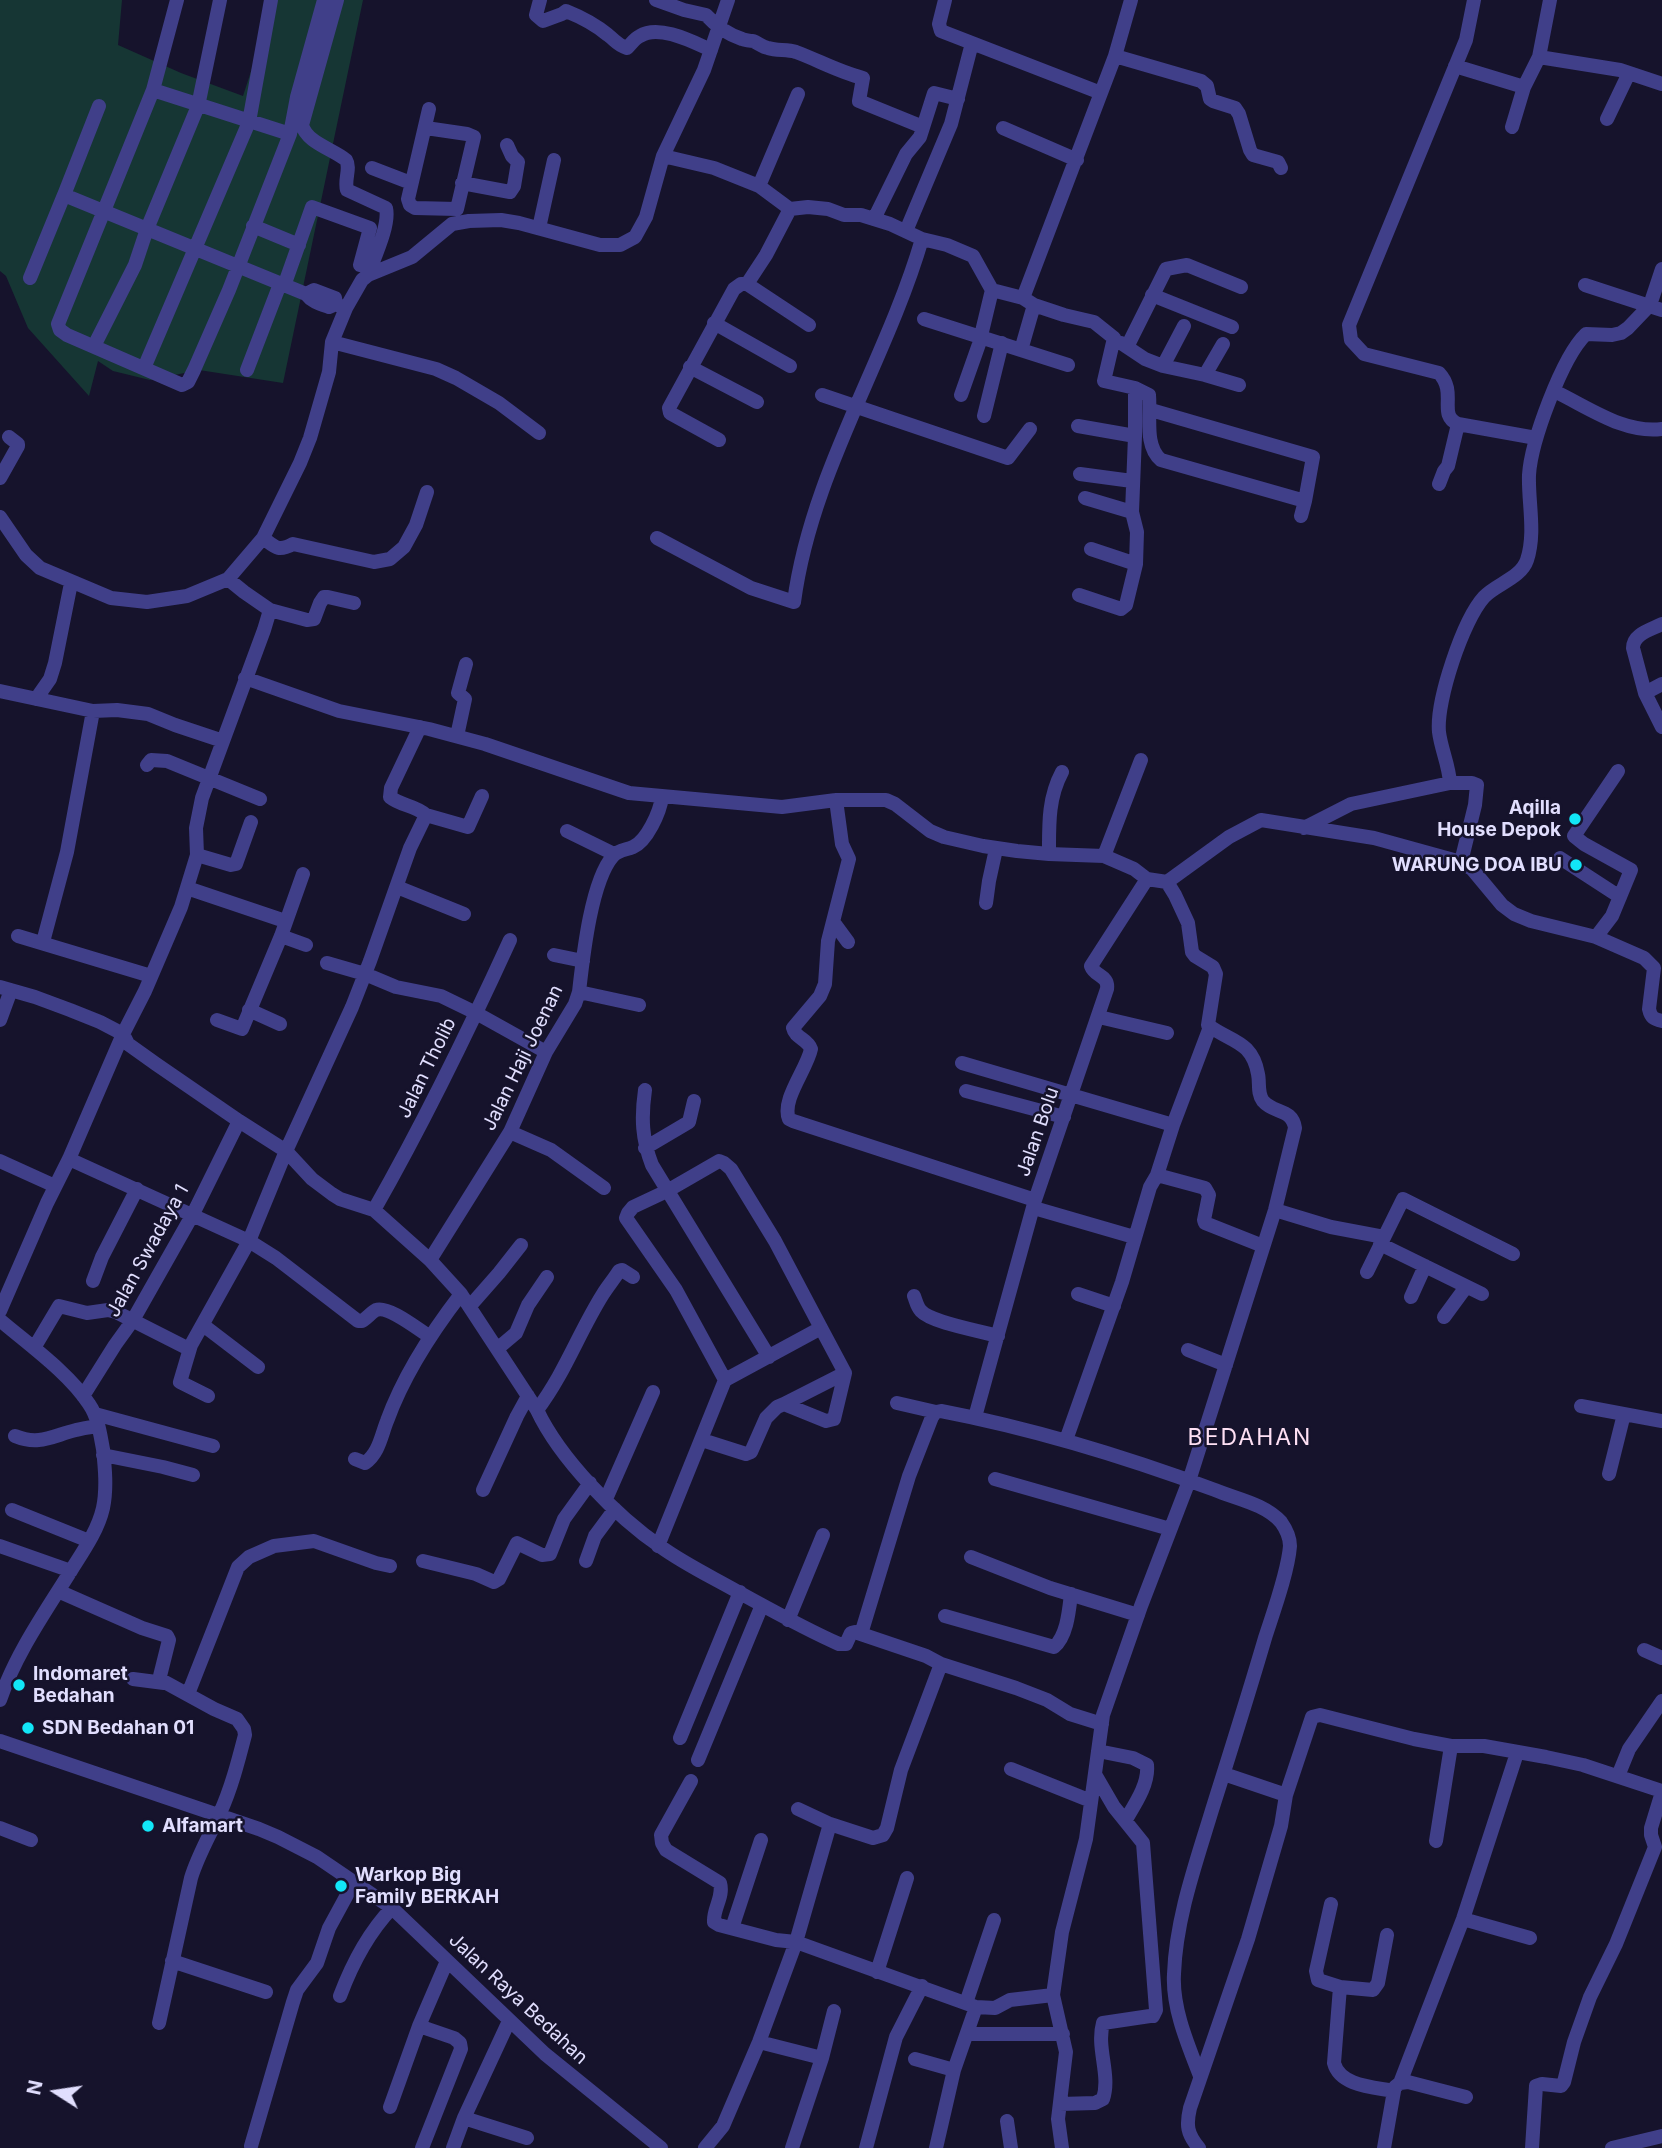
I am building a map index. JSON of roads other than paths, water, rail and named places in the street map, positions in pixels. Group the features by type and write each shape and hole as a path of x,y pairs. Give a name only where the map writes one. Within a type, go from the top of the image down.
{"street":[{"path":"177,0 153,90 58,324 60,330 67,335 179,384 188,382 229,290 290,134 297,97 324,0"},
{"path":"94,346 135,265 147,229 198,106 220,0"},
{"path":"144,368 249,122 271,0"},
{"path":"0,517 26,555 40,568 111,598 148,602 187,596 228,579 263,538 310,439 329,372 332,342 341,306 355,290 384,227 387,213 386,208 347,190 349,163 314,141 302,125 337,0"},
{"path":"540,0 537,15 543,21 566,10 609,36 617,45 627,48 641,35 655,32 675,35 711,50"},
{"path":"656,0 706,15 719,28 742,40 753,41 769,49 795,52 863,78 859,101 923,127"},
{"path":"364,270 412,257 452,224 470,221 501,220 600,245 620,245 635,237 646,217 663,156 704,70 728,0"},
{"path":"945,0 939,24 941,31 1101,93"},
{"path":"1021,350 1028,302 1115,56 1131,0"},
{"path":"1474,0 1466,40 1349,325 1351,340 1364,354 1439,373 1448,386 1447,412 1450,419 1458,424 1536,438"},
{"path":"1512,127 1524,87 1539,57 1550,0"},
{"path":"906,231 951,124 972,43"},
{"path":"1115,56 1201,81 1207,86 1210,99 1234,108 1239,114 1253,155 1278,162 1281,168"},
{"path":"1539,57 1629,73 1662,84"},
{"path":"1455,66 1524,87"},
{"path":"1607,119 1629,73"},
{"path":"153,90 290,134"},
{"path":"874,219 906,154 917,142 934,93 958,99"},
{"path":"759,186 798,94"},
{"path":"30,278 99,106"},
{"path":"426,128 474,137 457,208 415,208 410,205 408,199 429,109"},
{"path":"1003,128 1077,160"},
{"path":"462,183 510,192 514,186 518,162 507,145"},
{"path":"663,156 714,168 759,186 790,209 808,206 844,215 860,215 922,239 947,245 973,256 992,290 1063,315 1094,321 1145,359 1163,366 1205,374 1239,385"},
{"path":"540,228 554,160"},
{"path":"372,168 411,183"},
{"path":"64,194 282,285 306,294 314,290 335,298 341,306"},
{"path":"247,370 312,207 370,228 364,270"},
{"path":"446,209 452,224"},
{"path":"747,284 790,209"},
{"path":"253,226 299,245"},
{"path":"657,538 751,588 794,602 813,515 910,279 922,239"},
{"path":"1128,347 1166,270 1187,265 1241,287"},
{"path":"1450,783 1439,732 1441,705 1456,655 1479,603 1527,562 1531,530 1529,475 1536,438 1554,391 1583,337 1590,333 1621,333 1656,308 1662,269"},
{"path":"719,440 670,413 669,408 734,289 741,284 747,284 809,325"},
{"path":"1585,285 1656,308"},
{"path":"961,395 992,290"},
{"path":"1152,295 1232,327"},
{"path":"924,319 1068,365"},
{"path":"714,323 790,366"},
{"path":"1163,366 1184,326"},
{"path":"1114,338 1104,381 1135,388 1149,395 1151,443 1161,460 1305,501"},
{"path":"332,342 436,369 499,403 539,433"},
{"path":"984,416 1002,344"},
{"path":"1205,374 1223,344"},
{"path":"690,367 757,402"},
{"path":"1079,595 1124,608 1136,564 1137,532 1132,512 1135,388"},
{"path":"1554,391 1629,428 1649,431 1662,429"},
{"path":"822,394 1008,458 1030,429"},
{"path":"1151,410 1313,457 1301,516"},
{"path":"1439,484 1448,466 1458,424"},
{"path":"1078,426 1135,436"},
{"path":"0,478 18,446 9,437"},
{"path":"1080,474 1132,481"},
{"path":"263,538 274,547 284,548 293,544 374,562 390,559 404,547 416,525 427,492"},
{"path":"1085,498 1132,512"},
{"path":"1091,549 1136,564"},
{"path":"228,579 270,610 307,621 314,619 324,597 354,603"},
{"path":"36,699 50,679 55,663 71,583"},
{"path":"0,1311 151,976 187,888 197,855 196,828 202,798 270,610"},
{"path":"1662,624 1636,637 1633,642 1645,693 1662,727"},
{"path":"457,736 465,699 458,693 466,664"},
{"path":"245,678 340,711 420,727 485,744 629,793 782,807 836,800 886,800 930,831 944,837 996,849 1049,855 1104,856 1134,869 1147,879 1167,882 1229,836 1261,820 1374,838 1461,862 1477,873 1502,905 1522,918 1596,937 1644,958 1654,968 1649,1009 1654,1019 1662,1021"},
{"path":"1645,693 1662,684"},
{"path":"0,691 93,711 117,710 148,714 223,741"},
{"path":"43,942 67,852 93,711"},
{"path":"420,727 391,788 390,797 397,802 419,808 426,815 468,827 481,796"},
{"path":"147,765 151,760 167,761 260,799"},
{"path":"1104,856 1141,760"},
{"path":"1596,937 1612,916 1630,870 1574,836 1618,771"},
{"path":"1049,855 1051,803 1055,785 1062,772"},
{"path":"1304,828 1351,804 1450,783 1472,783 1477,785 1475,805 1461,862"},
{"path":"567,831 614,854 635,847 660,810 662,797"},
{"path":"836,800 842,844 849,859 828,941 822,990 793,1028 795,1034 810,1045 811,1049 789,1102 789,1119 1134,1237"},
{"path":"208,1396 180,1381 189,1349 249,1241 365,974 410,848 426,815"},
{"path":"197,855 236,864 251,822"},
{"path":"1578,871 1591,848"},
{"path":"986,903 996,849"},
{"name":"Jalan Haji Joenan","path":"430,1259 510,1132 547,1052 575,1004 594,897 614,854"},
{"path":"1560,858 1620,897"},
{"path":"217,1020 242,1029 303,874"},
{"name":"Jalan Bolu","path":"975,1417 1035,1204 1099,1017 1108,983 1092,969 1093,960 1147,879"},
{"path":"1066,1440 1114,1306 1150,1187 1157,1175 1172,1125 1210,1027 1216,974 1213,967 1195,956 1192,951 1188,923 1167,882"},
{"path":"397,887 464,914"},
{"path":"187,888 283,929 306,945"},
{"path":"834,923 848,942"},
{"path":"18,936 151,976"},
{"name":"Jalan Tholib","path":"374,1210 411,1145 510,940"},
{"path":"554,956 583,961"},
{"path":"327,963 365,974 396,988 441,996 547,1052"},
{"path":"0,1020 6,989 100,1022 123,1034 128,1044 286,1151 312,1179 332,1194 374,1210 430,1259 465,1300 537,1410 546,1429 610,1504 658,1546 788,1620 839,1644 846,1644 853,1632 861,1634 1016,1688 1047,1700 1070,1714 1102,1724"},
{"path":"579,992 639,1005"},
{"path":"249,1010 280,1024"},
{"path":"1099,1017 1167,1033"},
{"path":"1062,2148 1058,2119 1066,2052 1053,1995 1058,1952 1086,1839 1107,1701 1189,1481 1275,1210 1295,1128 1286,1112 1267,1105 1262,1100 1259,1094 1258,1072 1248,1050 1234,1038 1210,1027"},
{"path":"962,1063 1172,1125"},
{"path":"645,1090 642,1133 652,1166 769,1357"},
{"path":"966,1091 1064,1117"},
{"path":"645,1148 689,1122 694,1101"},
{"name":"Jalan Swadaya 1","path":"83,1396 133,1320 193,1214 239,1121"},
{"path":"510,1132 551,1150 604,1188"},
{"path":"69,1159 249,1241 276,1258 358,1321 382,1309 429,1336"},
{"path":"0,1161 55,1186"},
{"path":"725,1380 676,1290 626,1219 633,1207 719,1161 731,1169 775,1241 845,1373 839,1406 831,1421 784,1404"},
{"path":"1157,1175 1205,1188 1209,1195 1205,1223 1263,1246"},
{"path":"93,1281 102,1257 137,1189"},
{"path":"1367,1272 1403,1199 1513,1254"},
{"path":"1275,1210 1382,1240 1425,1266 1482,1294"},
{"path":"355,1459 365,1463 377,1450 397,1395 429,1336 465,1300 499,1273 521,1245"},
{"path":"1411,1297 1425,1266"},
{"path":"537,1410 564,1369 603,1293 622,1269 633,1277"},
{"path":"497,1349 516,1333 528,1305 547,1277"},
{"path":"1444,1317 1466,1287"},
{"path":"1078,1294 1114,1306"},
{"path":"914,1296 921,1312 927,1315 998,1336"},
{"path":"34,1348 59,1306 87,1313 108,1310 189,1349"},
{"path":"0,1320 47,1359 83,1396 97,1420 103,1455 105,1496 99,1521 89,1541 21,1654 0,1700"},
{"path":"203,1325 258,1367"},
{"path":"658,1546 725,1380 821,1328"},
{"path":"1188,1350 1226,1365"},
{"path":"702,1440 746,1454 751,1452 769,1413 845,1373"},
{"path":"586,1561 653,1392"},
{"path":"483,1490 528,1396"},
{"path":"897,1403 975,1417 1066,1440 1266,1510 1288,1533 1290,1546 1283,1577 1188,1889 1180,1930 1174,1990 1200,2076"},
{"path":"1581,1406 1662,1421"},
{"path":"861,1634 909,1476 936,1412"},
{"path":"1609,1474 1624,1414"},
{"path":"15,1436 26,1441 48,1439 97,1420 213,1446"},
{"path":"103,1455 193,1475"},
{"path":"995,1479 1170,1529"},
{"path":"423,1561 476,1574 494,1582 499,1579 517,1543 542,1555 550,1554 564,1519 590,1483"},
{"path":"12,1510 89,1541"},
{"path":"788,1620 824,1535"},
{"path":"188,1694 238,1567 249,1557 274,1546 314,1541 390,1566"},
{"path":"0,1546 71,1571"},
{"path":"971,1557 1138,1615"},
{"path":"58,1591 142,1628 167,1636 169,1640 160,1676 164,1683"},
{"path":"680,1738 740,1592"},
{"path":"945,1616 1054,1647 1059,1643 1064,1630 1072,1594"},
{"path":"698,1760 762,1605"},
{"path":"1644,1650 1662,1658"},
{"path":"798,1809 830,1824 873,1838 883,1835 905,1758 941,1664"},
{"path":"133,1679 164,1683 188,1694 237,1719 245,1735 220,1814 196,1860 159,2022"},
{"path":"1618,1776 1629,1749 1662,1701"},
{"path":"1199,2148 1186,2128 1189,2108 1248,1939 1281,1826 1286,1795 1309,1722 1315,1715 1451,1746 1484,1746 1558,1759 1662,1791 1651,1828 1655,1847 1616,1944 1590,1997 1574,2042 1564,2082 1561,2086 1536,2086 1532,2148"},
{"name":"Jalan Raya Bedahan","path":"0,1741 167,1799 220,1814 297,1846 336,1869 392,1908 509,2021 661,2148"},
{"path":"1436,1841 1451,1746"},
{"path":"1098,1751 1133,1758 1147,1765 1139,1796 1125,1821"},
{"path":"1384,2148 1397,2087 1463,1919 1517,1753"},
{"path":"1011,1769 1091,1801"},
{"path":"1224,1774 1286,1795"},
{"path":"1096,1776 1114,1807 1145,1849 1148,1929 1156,2002 1153,2015"},
{"path":"691,1782 661,1835 662,1843 666,1850 720,1883 714,1922 776,1940 796,1942 971,2005 995,2008 1010,2000 1053,1995"},
{"path":"705,2148 723,2126 759,2042 796,1942 830,1824"},
{"path":"1,1832 31,1840"},
{"path":"736,1929 734,1922 761,1840"},
{"path":"877,1972 907,1878"},
{"path":"251,2146 293,2002 317,1963 329,1928 354,1882"},
{"path":"1331,1904 1316,1977 1318,1980 1340,1987 1373,1990 1378,1983 1387,1935"},
{"path":"340,1996 354,1962 392,1908"},
{"path":"1463,1919 1530,1938"},
{"path":"936,2148 954,2070 968,2034 971,2005 994,1920"},
{"path":"172,1961 266,1992"},
{"path":"390,2107 419,2026 447,1961"},
{"path":"866,2148 896,2038 922,1986"},
{"path":"1340,1987 1334,2063 1336,2072 1349,2081 1397,2087 1408,2082 1466,2097"},
{"path":"792,2148 822,2059 834,2011"},
{"path":"1060,2104 1096,2103 1103,2099 1104,2024 1153,2015 1180,2015"},
{"path":"453,2148 509,2021"},
{"path":"419,2026 454,2038 460,2043 461,2049 422,2148"},
{"path":"968,2034 1063,2034"},
{"path":"759,2042 822,2059"},
{"path":"915,2059 954,2070"},
{"path":"464,2118 527,2138"},
{"path":"1007,2120 1011,2148"},
{"path":"1612,2148 1628,2147 1662,2136"}],"place":[{"name":"Aqilla House Depok","path":"1575,819"},
{"name":"WARUNG DOA IBU","path":"1576,865"},
{"name":"Indomaret Bedahan","path":"19,1685"},
{"name":"SDN Bedahan 01","path":"28,1728"},
{"name":"Alfamart","path":"148,1826"},
{"name":"Warkop Big Family BERKAH","path":"341,1886"}],"district":[{"name":"BEDAHAN","path":"1250,1438"}]}
